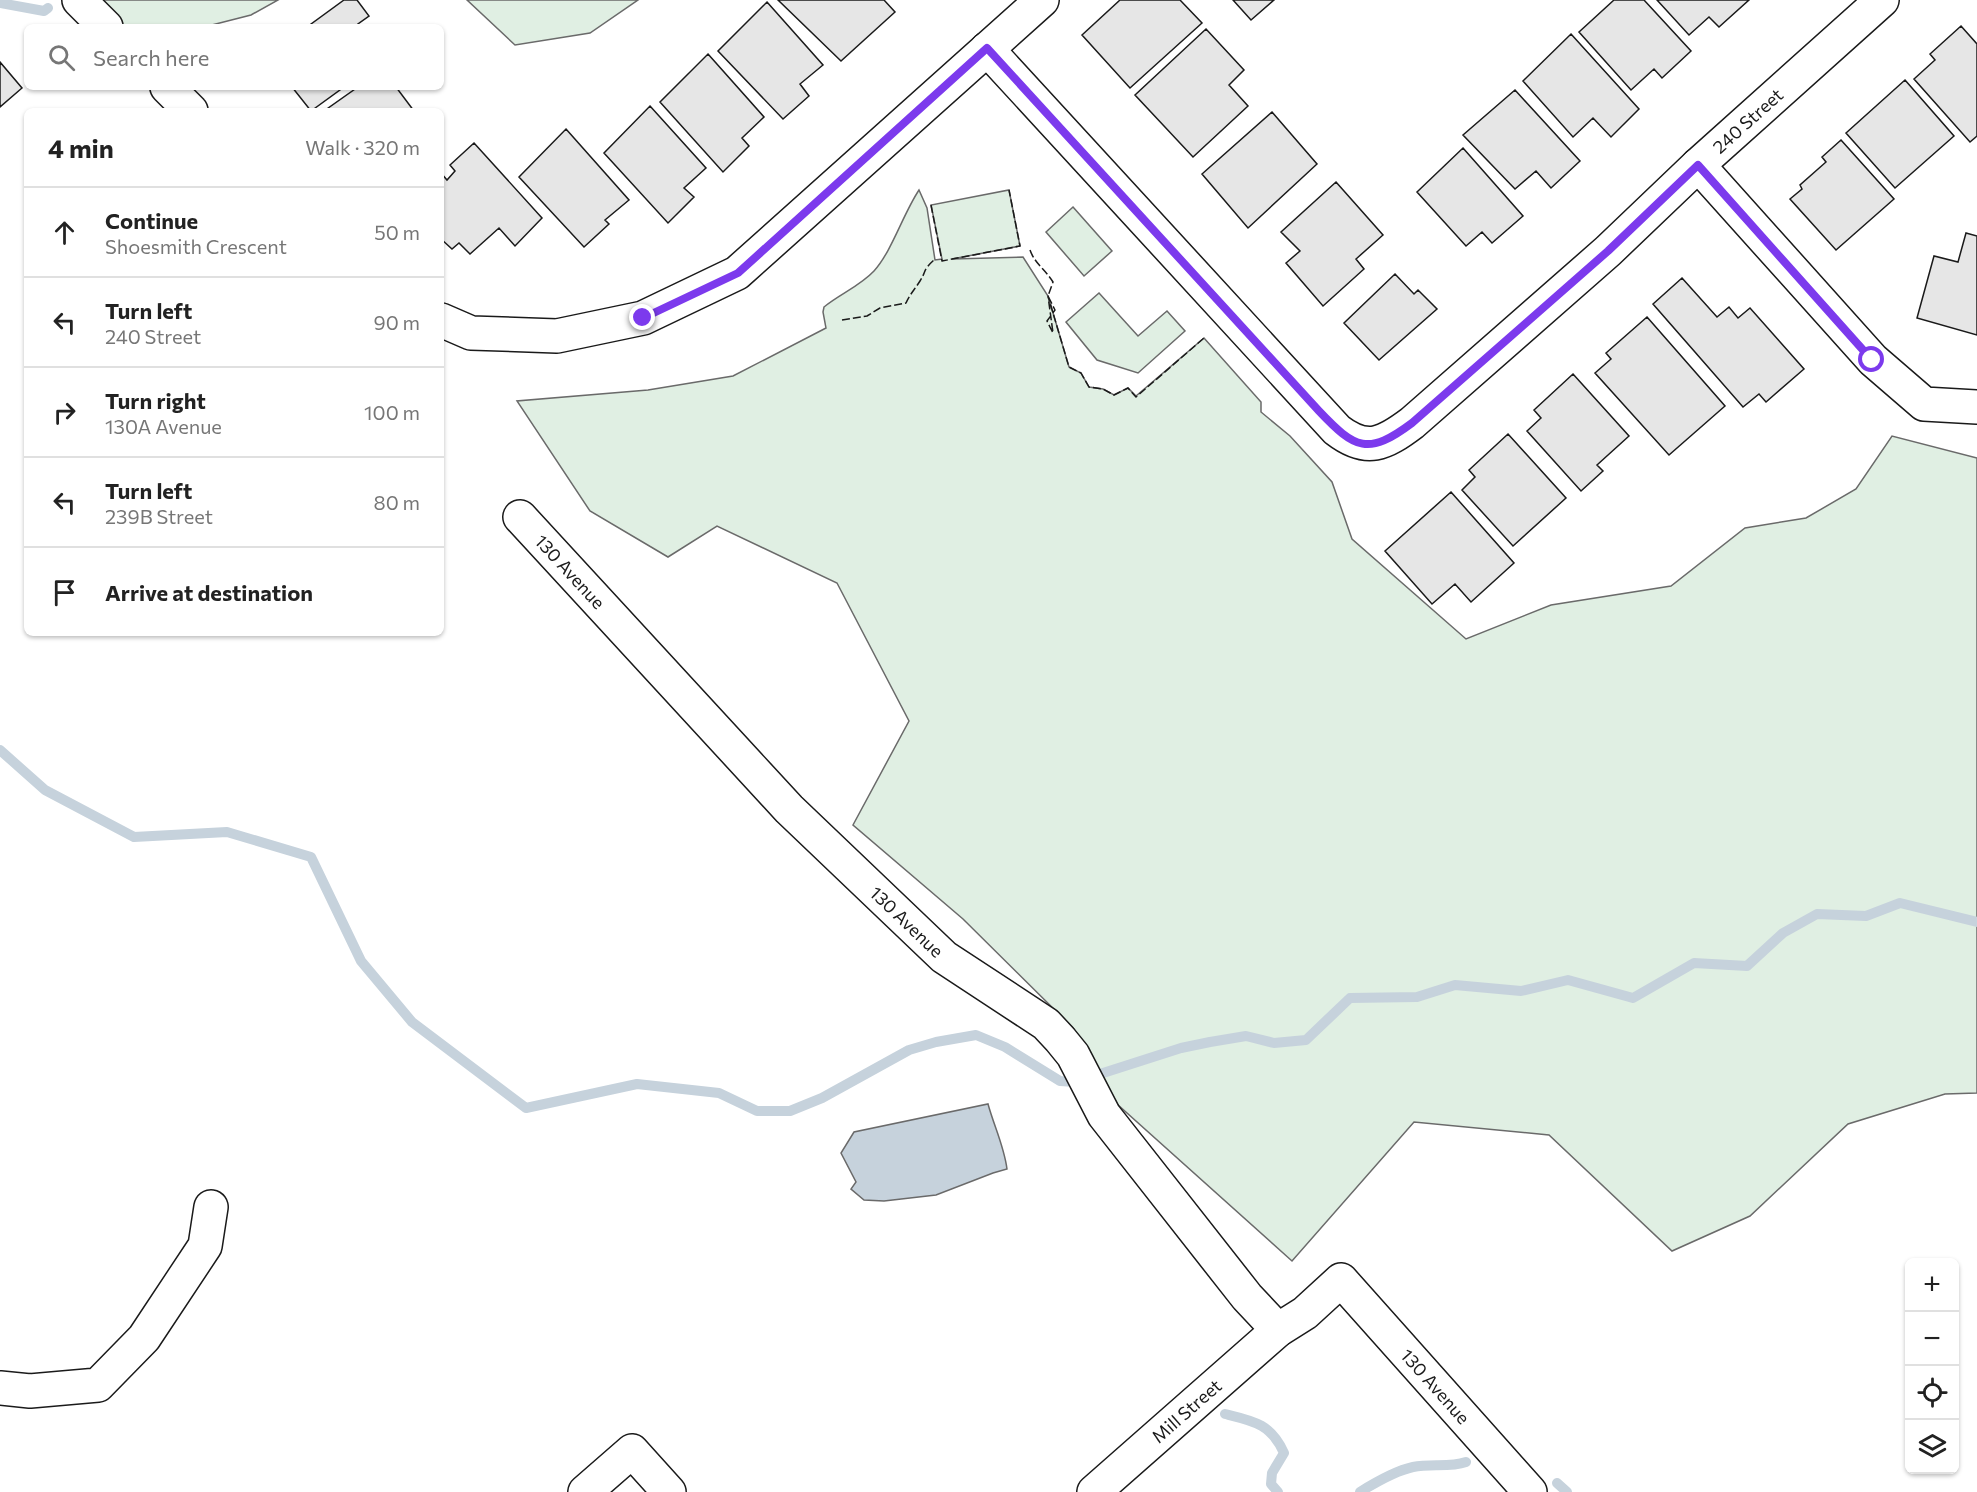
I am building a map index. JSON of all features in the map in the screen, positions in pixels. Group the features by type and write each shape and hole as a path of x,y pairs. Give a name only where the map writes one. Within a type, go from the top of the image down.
{"street":[{"path":"79,0 103,24"},
{"path":"444,321 471,333 557,336 643,318 738,273 1042,0"},
{"name":"240 Street","path":"987,48 1337,430 1350,440 1365,445 1392,438 1412,423 1608,251 1698,165 1882,0"},
{"path":"170,90 188,108"},
{"path":"1698,165 1872,360 1924,404 1977,407"},
{"name":"130 Avenue","path":"520,517 789,809 944,957 1046,1024 1073,1055 1104,1115 1247,1297 1278,1330 1305,1313 1341,1281 1530,1492"},
{"path":"0,1388 30,1391 98,1385 144,1338 205,1246 211,1207"},
{"name":"Mill Street","path":"1094,1492 1278,1330"},
{"path":"585,1492 632,1451 669,1492"}],"green space":[{"path":"79,0 278,0 251,15 216,24 103,24"},
{"path":"467,0 638,0 590,33 515,45"},
{"path":"919,190 927,208 935,260 942,259 931,205 1009,190 1020,246 952,259 1023,257 1048,296 1069,367 1081,373 1089,387 1103,389 1114,395 1128,388 1136,396 1204,338 1261,402 1261,412 1290,436 1332,482 1352,539 1466,639 1551,605 1671,586 1745,528 1806,518 1856,489 1892,436 1977,458 1977,1093 1945,1094 1848,1124 1750,1216 1672,1251 1549,1135 1414,1122 1292,1261 1117,1104 1074,1029 963,919 853,825 909,721 837,583 717,526 668,557 590,511 517,401 648,390 733,376 826,328 824,307 874,271"},
{"path":"1073,207 1112,251 1084,276 1046,232"},
{"path":"1099,293 1138,336 1167,311 1185,331 1138,373 1097,360 1066,322"}],"shaded area":[{"path":"988,1104 1007,1169 936,1195 884,1201 864,1200 851,1189 856,1182 841,1153 854,1132"}],"building":[{"path":"344,0 357,0 369,16 358,24 311,24"},
{"path":"778,0 884,0 895,12 841,61"},
{"path":"1120,0 1180,0 1202,23 1130,88 1082,35"},
{"path":"1233,0 1274,0 1251,20"},
{"path":"1614,0 1644,0 1691,51 1662,78 1654,69 1631,90 1579,32"},
{"path":"1657,0 1749,0 1719,27 1709,17 1689,35"},
{"path":"767,2 823,65 800,84 809,96 783,119 718,51"},
{"path":"1961,26 1977,44 1977,136 1970,142 1914,79 1935,60 1930,54"},
{"path":"1206,29 1244,70 1229,85 1248,106 1193,157 1135,95"},
{"path":"1571,34 1639,109 1611,137 1593,118 1573,137 1523,81"},
{"path":"708,54 764,117 742,138 749,146 723,172 660,102"},
{"path":"0,62 22,88 0,107"},
{"path":"1905,80 1954,136 1895,188 1846,133"},
{"path":"294,90 340,90 315,108 309,108"},
{"path":"354,90 398,90 412,108 328,108"},
{"path":"1515,90 1580,161 1551,188 1536,171 1515,189 1463,135"},
{"path":"650,106 706,168 684,188 694,197 668,223 604,153"},
{"path":"1272,112 1317,164 1248,228 1202,174"},
{"path":"566,129 629,200 605,220 609,224 584,247 519,177"},
{"path":"1841,140 1894,199 1836,250 1790,199 1802,189 1800,185 1826,162 1822,157"},
{"path":"474,143 542,218 515,246 499,228 470,254 459,243 452,249 444,242 444,176 447,180 455,171 450,165"},
{"path":"1463,148 1523,216 1492,243 1482,232 1466,246 1417,192"},
{"path":"1336,182 1383,235 1356,259 1364,269 1323,306 1286,263 1300,251 1281,232"},
{"path":"1966,233 1977,236 1977,335 1917,318 1934,256 1958,262"},
{"path":"1395,274 1414,294 1418,290 1437,309 1379,360 1344,323"},
{"path":"1682,278 1717,317 1729,307 1738,318 1750,308 1804,369 1766,402 1759,394 1743,407 1653,304"},
{"path":"1647,317 1725,406 1669,455 1595,373 1611,359 1606,353"},
{"path":"1573,374 1629,436 1597,465 1603,471 1581,491 1527,431 1541,418 1534,410"},
{"path":"1508,434 1566,498 1513,546 1462,490 1475,477 1469,470"},
{"path":"1451,492 1514,563 1471,602 1455,584 1432,604 1385,551"}],"waterway":[{"path":"0,3 44,11 48,8"},
{"path":"0,750 45,790 134,837 227,832 311,857 361,961 412,1022 526,1108 637,1084 719,1093 757,1111 790,1111 822,1098 909,1050 936,1042 976,1035 1005,1047 1060,1081 1075,1082 1181,1048 1210,1042 1246,1036 1274,1043 1306,1040 1350,998 1417,997 1455,985 1521,991 1568,980 1633,998 1694,963 1747,966 1783,933 1817,914 1866,916 1900,903 1977,922"},
{"path":"1225,1414 1260,1425 1279,1443 1284,1453 1272,1473 1271,1484 1278,1492"},
{"path":"1360,1492 1406,1469 1466,1462"},
{"path":"1557,1483 1567,1492"}],"fence":[{"path":"931,205 942,261 1020,246 1009,190"},
{"path":"1030,250 1053,282 1048,296 1055,310 1047,321 1053,333 1048,296 1069,367 1081,373 1089,387 1103,389 1114,395 1128,388 1136,397 1204,338"},
{"path":"842,320 867,316 880,308 906,303 934,260"}],"route":[{"path":"643,318 738,273 987,48 1319,411 1350,440 1365,445 1379,443 1392,438 1412,423 1608,251 1698,165 1872,360"}]}
